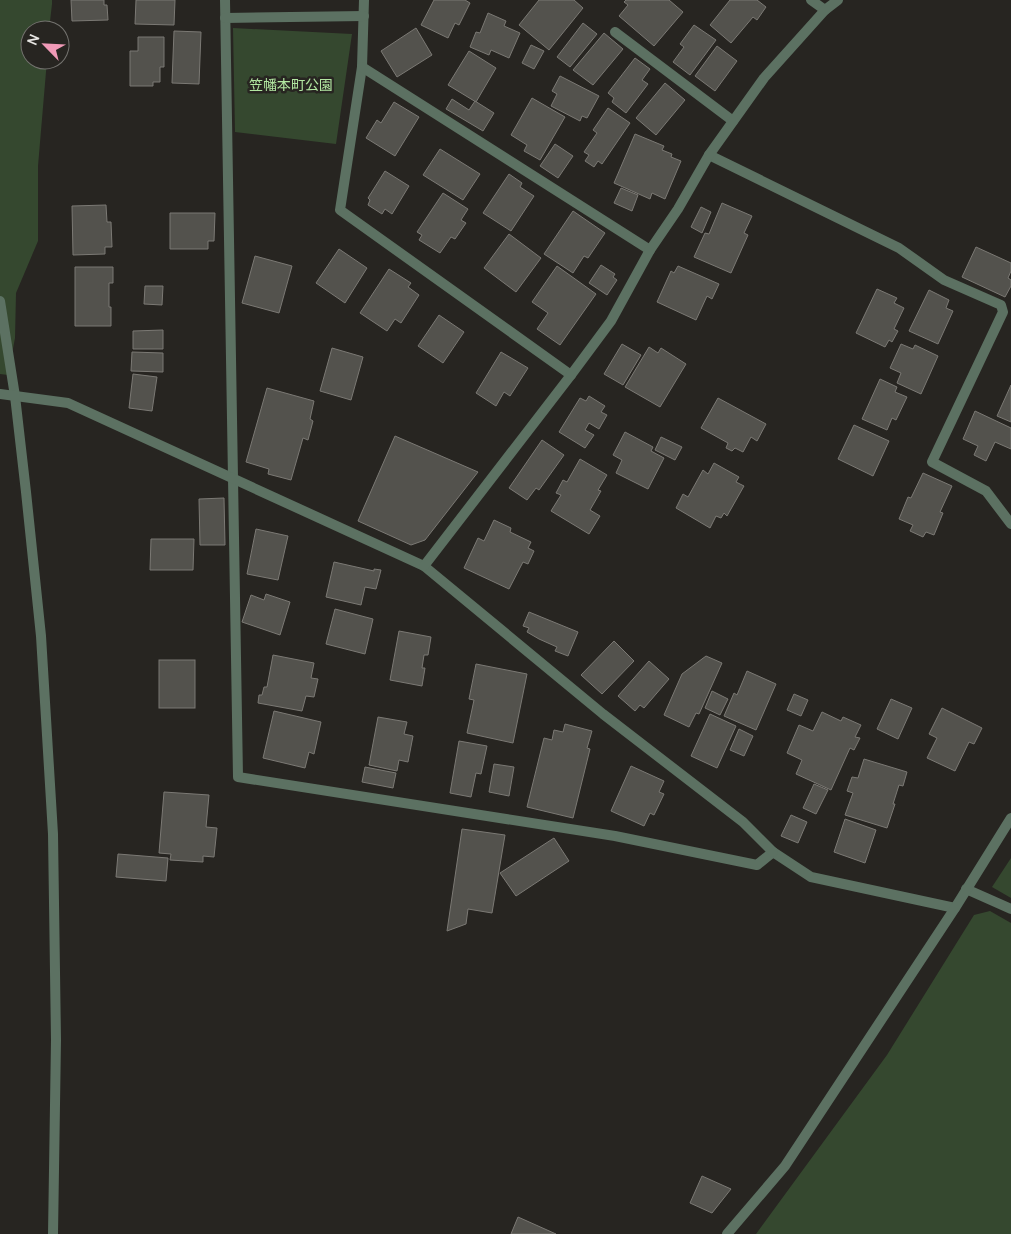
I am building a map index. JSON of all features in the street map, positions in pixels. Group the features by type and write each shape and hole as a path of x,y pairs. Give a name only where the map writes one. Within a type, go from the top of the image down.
{"street":[{"path":"225,0 238,777 615,836 757,865 773,852"},
{"path":"364,0 362,67 340,210 571,374"},
{"path":"811,0 825,10"},
{"path":"424,566 611,321 650,250 678,209 709,155 732,121 764,78 825,10 838,0"},
{"path":"225,18 364,16"},
{"path":"615,32 732,121"},
{"path":"362,67 650,250"},
{"path":"709,155 900,248 944,280 1001,305 1003,312 932,462 986,491 1011,524"},
{"path":"0,301 15,396 41,636 53,834 56,1040 52,1234"},
{"path":"0,394 68,403 424,566 603,714 743,822 773,852 811,877 955,908"},
{"path":"727,1234 785,1166 955,908 1011,818"},
{"path":"966,889 1011,909"}],"green space":[{"path":"0,0 52,0 50,20 20,20 20,70 46,70 38,166 38,241 16,293 15,338 8,375 0,374"},
{"name":"笠幡本町公園","path":"233,28 352,34 336,144 235,132"},
{"path":"1011,858 1011,898 992,887"},
{"path":"990,911 1011,923 1011,1234 756,1234 887,1055 974,915"}],"building":[{"path":"71,0 104,0 104,5 107,5 108,20 72,21"},
{"path":"136,0 175,0 174,25 135,24"},
{"path":"434,0 465,0 470,3 459,25 455,23 448,38 421,25"},
{"path":"539,0 574,0 583,8 549,50 519,25"},
{"path":"626,0 669,0 683,12 654,46 619,16 628,5 624,2"},
{"path":"730,0 757,0 766,7 757,20 753,17 731,43 710,25"},
{"path":"488,13 506,21 504,26 520,33 509,58 491,50 489,55 470,47 476,32 480,33"},
{"path":"583,23 597,34 570,67 557,57"},
{"path":"694,25 716,40 690,75 673,62 684,47 680,44"},
{"path":"416,28 432,55 397,77 381,51"},
{"path":"174,31 201,32 199,84 172,83"},
{"path":"604,33 623,49 593,85 573,70"},
{"path":"138,37 164,37 164,67 160,67 160,82 153,82 153,86 130,86 130,51 138,51"},
{"path":"531,45 544,51 534,69 522,63"},
{"path":"717,46 737,61 715,91 695,76"},
{"path":"469,51 496,68 476,102 448,85"},
{"path":"635,58 650,69 642,80 648,84 626,113 612,102 614,98 608,93"},
{"path":"560,76 599,96 587,118 582,116 580,121 551,106 557,94 552,91"},
{"path":"665,83 685,100 656,135 636,118"},
{"path":"532,98 565,117 540,160 524,151 527,145 511,135"},
{"path":"452,99 469,110 475,101 494,113 483,131 446,109"},
{"path":"394,102 419,117 395,156 366,138 377,120 381,123"},
{"path":"608,108 630,123 602,164 598,161 594,167 585,161 589,155 584,152 597,133 593,130"},
{"path":"635,134 664,146 662,150 672,154 671,157 681,161 665,199 652,193 650,199 614,183"},
{"path":"555,144 573,156 558,178 540,166"},
{"path":"440,149 480,174 463,200 423,175"},
{"path":"385,171 409,186 392,214 385,209 382,214 368,205 370,200 368,198"},
{"path":"509,174 522,183 520,187 534,196 511,231 483,213"},
{"path":"621,188 638,195 632,211 614,203"},
{"path":"443,193 468,209 461,220 466,223 455,239 451,237 440,253 419,240 422,235 417,232"},
{"path":"722,203 752,216 744,233 748,235 731,273 694,257 705,233 709,234"},
{"path":"106,205 107,222 111,222 112,247 105,247 105,254 73,255 72,206"},
{"path":"701,207 711,212 702,233 691,227"},
{"path":"573,211 605,233 588,258 584,256 573,273 544,254"},
{"path":"170,213 215,213 214,241 208,241 208,249 170,249"},
{"path":"509,234 541,258 516,292 484,268"},
{"path":"976,247 1011,263 1011,271 1008,278 1011,280 1011,286 1005,297 962,277"},
{"path":"339,249 367,268 345,303 316,283"},
{"path":"255,256 292,266 279,313 242,303"},
{"path":"601,265 615,274 613,277 617,280 607,295 589,283"},
{"path":"557,266 596,294 560,345 537,329 548,313 532,302"},
{"path":"678,266 719,284 712,299 707,296 696,320 657,302 671,271 674,273"},
{"path":"75,267 113,267 113,283 109,283 111,326 75,326"},
{"path":"389,269 411,283 408,287 419,295 401,323 395,319 387,331 360,313"},
{"path":"145,286 163,286 162,305 144,304"},
{"path":"877,289 897,298 894,303 904,308 894,329 898,331 892,342 889,340 885,347 856,333"},
{"path":"929,290 949,300 946,308 953,311 938,344 909,331"},
{"path":"439,315 464,332 443,363 418,346"},
{"path":"163,330 163,349 133,349 133,331"},
{"path":"622,344 641,355 623,385 604,374"},
{"path":"901,344 913,349 915,345 938,356 921,394 897,383 901,373 890,368"},
{"path":"649,347 658,353 661,348 686,364 660,407 625,387"},
{"path":"332,348 363,357 351,400 320,391"},
{"path":"132,352 163,353 163,372 131,371"},
{"path":"501,352 528,368 510,396 504,392 496,406 476,393"},
{"path":"133,374 157,377 152,411 129,408"},
{"path":"880,379 897,387 895,392 907,397 896,420 892,418 887,430 862,419"},
{"path":"1011,385 1011,422 997,416"},
{"path":"267,388 314,401 310,419 313,421 308,440 303,438 291,480 268,474 269,469 246,462"},
{"path":"589,396 605,406 601,412 607,415 599,429 589,423 585,430 594,435 585,448 559,432 580,398 586,401"},
{"path":"718,398 766,424 757,441 751,437 743,452 735,448 732,451 726,448 728,443 701,428"},
{"path":"975,411 1011,428 1011,449 995,442 986,461 974,455 978,446 963,439"},
{"path":"854,425 889,441 873,476 838,459"},
{"path":"625,432 653,447 651,451 664,458 648,489 616,473 622,460 613,455"},
{"path":"395,436 478,472 425,540 411,545 358,521"},
{"path":"661,437 682,447 675,460 655,450"},
{"path":"542,440 564,455 539,490 536,488 527,500 509,488"},
{"path":"580,459 607,475 598,490 601,491 590,510 600,516 589,534 551,511 561,495 556,493 563,480 567,482"},
{"path":"714,463 739,477 736,482 744,486 727,516 724,513 721,518 716,516 710,528 676,508 683,494 688,497 703,470 708,474"},
{"path":"923,473 952,486 940,512 943,513 934,535 926,532 923,537 910,531 913,525 899,519 908,497 911,498"},
{"path":"224,498 225,545 200,545 199,499"},
{"path":"494,520 511,528 510,532 531,542 528,548 534,551 528,564 523,562 509,589 464,568 478,538 484,541"},
{"path":"256,529 288,536 278,580 247,574"},
{"path":"151,539 194,539 193,570 150,570"},
{"path":"334,562 374,571 374,569 381,570 376,589 365,587 361,605 326,597"},
{"path":"266,594 290,602 280,635 242,622 251,595 264,600"},
{"path":"335,609 373,619 365,654 326,644"},
{"path":"529,612 578,632 568,656 555,651 557,647 527,632 529,628 523,626"},
{"path":"399,631 431,637 428,655 424,655 422,668 425,668 422,686 390,680"},
{"path":"614,641 634,661 602,694 581,675"},
{"path":"273,655 314,663 311,678 318,679 314,697 306,696 302,711 258,703 259,695 262,695 264,687 267,687"},
{"path":"706,656 722,663 699,714 696,713 689,727 664,715 682,674"},
{"path":"159,660 195,660 195,708 159,708"},
{"path":"649,661 669,679 644,708 640,705 635,711 618,696"},
{"path":"476,664 527,674 513,743 467,733 474,700 469,699"},
{"path":"747,671 776,684 756,730 724,716 734,693 737,695"},
{"path":"712,691 728,699 720,715 705,708"},
{"path":"794,694 808,700 801,716 787,710"},
{"path":"891,699 912,708 898,739 877,729"},
{"path":"942,708 982,728 974,744 969,742 955,771 927,758 937,738 929,734"},
{"path":"274,711 321,722 314,754 309,752 305,768 263,758"},
{"path":"822,712 841,721 843,717 861,725 855,737 860,738 854,750 850,748 831,790 796,774 802,760 787,753 799,725 813,731"},
{"path":"710,714 736,726 717,768 691,756"},
{"path":"378,717 407,722 404,734 413,736 408,762 399,760 397,771 369,765"},
{"path":"565,724 592,731 587,748 590,749 573,818 527,807 544,738 552,740 554,730 563,732"},
{"path":"739,729 753,736 744,756 730,750"},
{"path":"459,741 487,746 481,774 476,773 471,797 450,793"},
{"path":"864,759 907,772 903,786 899,785 887,828 845,815 853,793 847,791 852,777 858,778"},
{"path":"494,764 514,767 509,796 489,792"},
{"path":"631,766 664,781 659,792 664,794 654,815 650,813 644,826 611,811"},
{"path":"365,767 396,773 393,788 362,782"},
{"path":"814,784 828,790 816,814 803,808"},
{"path":"164,792 209,795 206,827 217,828 214,857 203,856 203,862 170,860 171,854 159,853"},
{"path":"791,815 807,822 798,843 781,836"},
{"path":"845,819 876,830 865,863 834,852"},
{"path":"462,829 505,835 492,913 468,909 466,924 447,931"},
{"path":"554,838 569,861 516,896 500,873"},
{"path":"118,854 168,858 166,881 116,877"},
{"path":"702,1176 731,1189 712,1213 690,1203"},
{"path":"518,1217 556,1234 511,1234"}]}
